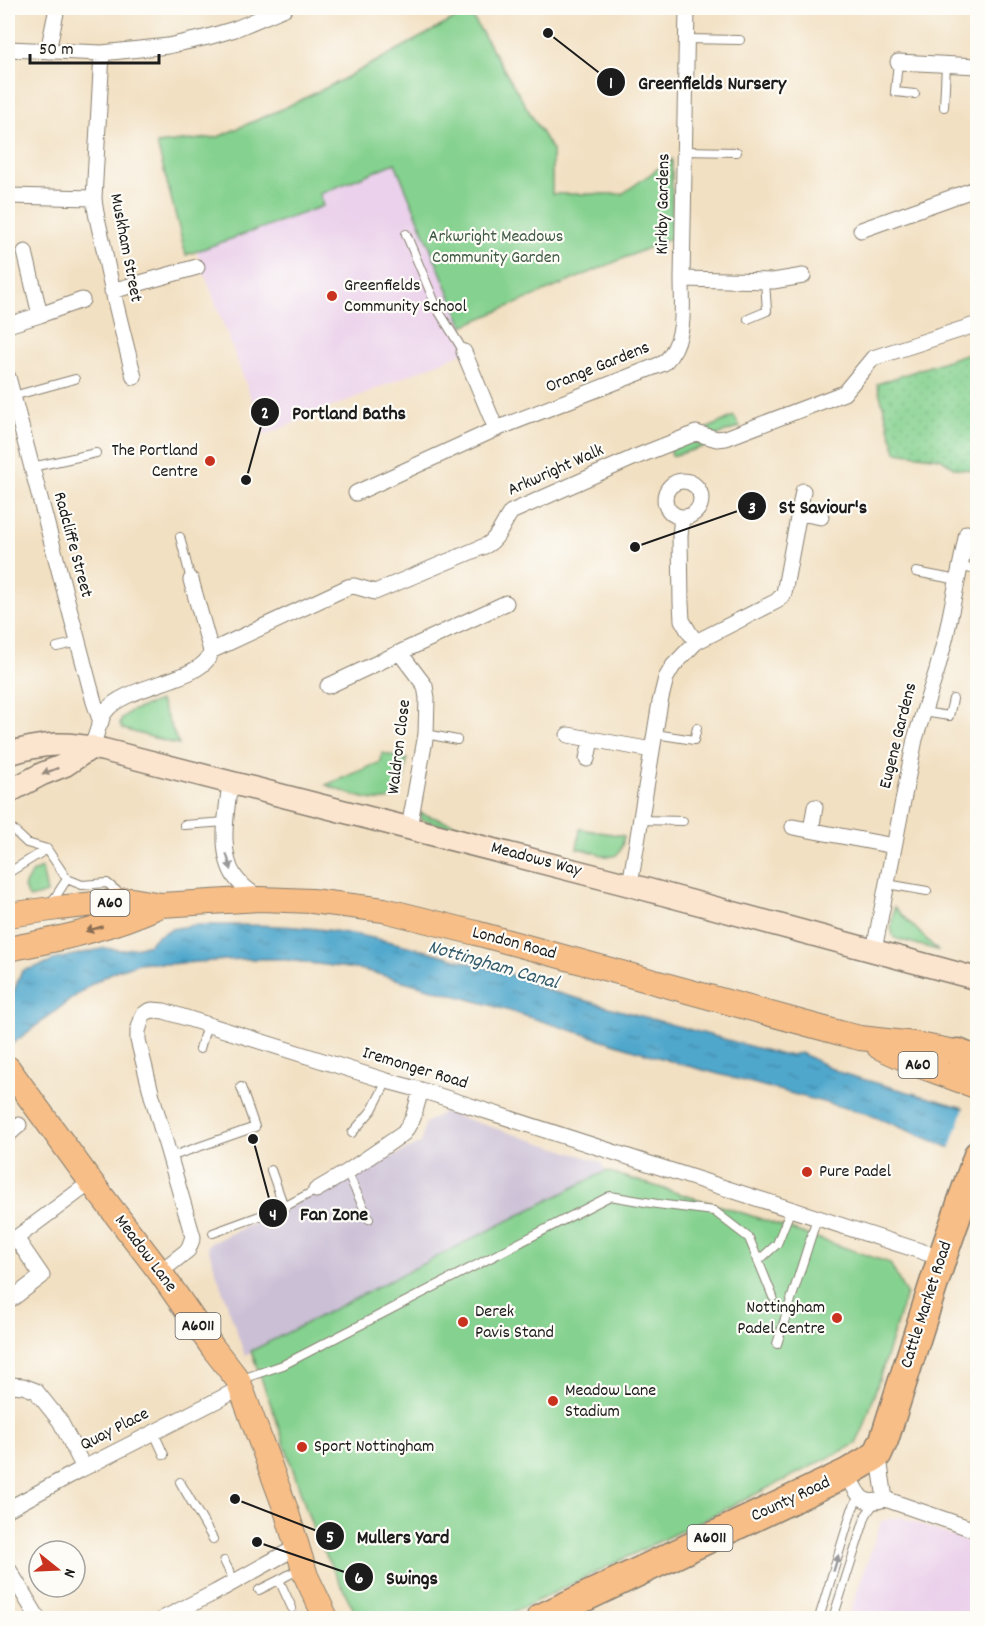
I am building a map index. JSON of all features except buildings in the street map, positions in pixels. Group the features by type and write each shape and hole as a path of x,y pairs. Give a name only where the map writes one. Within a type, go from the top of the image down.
{"highway":[{"name":"Cattle Market Road","path":"877,1455 884,1440 975,1163"},
{"name":"County Road","path":"541,1618 853,1484 877,1455"}],"main road":[{"name":"London Road","path":"8,915 132,900 161,905 260,899 312,901 384,910 860,1038 914,1044 971,1057"},
{"name":"London Road","path":"8,949 86,932 135,917 161,905"},
{"name":"London Road","path":"860,1038 921,1066 978,1087"},
{"name":"Meadow Lane","path":"8,1068 160,1272 239,1384 286,1510 300,1557 326,1618"}],"street":[{"path":"48,51 57,8"},
{"path":"8,49 102,53 168,46 235,29 285,8"},
{"name":"Kirkby Gardens","path":"687,8 682,279 765,281 803,276"},
{"name":"Muskham Street","path":"102,53 95,213 134,377"},
{"path":"898,62 978,66"},
{"path":"861,230 978,188"},
{"path":"8,196 94,198"},
{"path":"24,252 40,315"},
{"path":"112,291 197,267"},
{"name":"Orange Gardens","path":"356,492 496,429 664,363 671,356 683,326 682,279"},
{"path":"8,325 82,300"},
{"name":"Arkwright Walk","path":"92,747 106,711 117,701 153,685 190,673 204,665 210,658 211,651 348,588 354,586 375,592 487,545 493,541 511,512 633,458 696,433 717,440 726,438 844,393 873,358 978,324"},
{"path":"464,352 496,429"},
{"name":"Radcliffe Street","path":"8,377 101,722"},
{"path":"630,885 666,678 673,666 696,642 777,601 784,593 803,491"},
{"path":"800,513 821,517"},
{"path":"682,517 680,547 682,620 688,633 696,642"},
{"name":"Eugene Gardens","path":"874,950 915,740 943,647 967,533"},
{"path":"191,580 211,651"},
{"path":"327,686 506,603"},
{"name":"Waldron Close","path":"400,653 425,686 427,698 426,734 409,828"},
{"path":"568,735 652,750"},
{"path":"587,759 591,740"},
{"name":"Meadows Way","path":"8,754 34,746 62,743 92,747 630,885 978,979"},
{"path":"8,792 65,765 92,747"},
{"path":"230,783 226,822 226,849 229,864 234,876 241,884 260,899"},
{"path":"811,830 815,807"},
{"path":"793,827 894,846"},
{"name":"Iremonger Road","path":"160,1272 188,1250 193,1237 138,1040 140,1021 147,1012 152,1010 164,1011 387,1081 653,1159 817,1218 942,1258"},
{"path":"316,1190 404,1133 413,1118 421,1090"},
{"path":"8,1290 13,1298 42,1276 12,1239 91,1182"},
{"path":"9,1384 36,1391 60,1421 84,1468"},
{"name":"Quay Place","path":"8,1509 154,1433 239,1384"},
{"path":"877,1455 880,1465 880,1501"},
{"path":"853,1484 866,1501 880,1501 978,1531"},
{"path":"164,1618 235,1582 300,1557"},
{"path":"8,1568 38,1618"}],"lane":[{"path":"686,39 740,40"},
{"path":"898,62 895,92 915,93"},
{"path":"944,107 946,65"},
{"path":"684,151 737,152"},
{"path":"406,234 438,310 464,352"},
{"path":"748,319 767,311 765,281"},
{"path":"12,396 75,379"},
{"path":"32,467 96,453"},
{"path":"180,537 191,580"},
{"path":"916,572 959,573 978,570"},
{"path":"57,647 78,642"},
{"path":"923,712 950,716 953,699"},
{"path":"655,734 694,740 697,728"},
{"path":"426,734 457,740"},
{"path":"640,820 684,821"},
{"path":"184,825 226,822"},
{"path":"8,825 27,843 42,849 67,879 82,885 107,883 132,900"},
{"path":"8,873 42,849"},
{"path":"42,910 56,896 67,879"},
{"path":"887,884 927,891"},
{"path":"200,1049 207,1024"},
{"path":"352,1133 372,1110 387,1081"},
{"path":"170,1157 255,1127 241,1087"},
{"path":"271,1170 284,1207"},
{"path":"347,1172 369,1219"},
{"path":"213,1233 284,1207 316,1190"},
{"path":"239,1384 283,1365 610,1196 714,1211 749,1238 773,1297"},
{"path":"758,1261 777,1244 791,1209"},
{"path":"777,1344 817,1218"},
{"path":"154,1433 164,1455"},
{"path":"180,1482 213,1539"},
{"path":"819,1618 852,1510 853,1484"},
{"path":"833,1618 866,1515 880,1501"},
{"path":"259,1590 279,1580 300,1557"},
{"path":"224,1561 235,1582"},
{"path":"279,1580 292,1608"}],"shaded area":[{"name":"Greenfields Community School","path":"396,162 472,349 265,435 196,251 323,206 320,194"},
{"path":"444,1112 601,1162 608,1176 245,1356 207,1245 421,1143 425,1123"},
{"path":"900,1517 977,1545 977,1618 867,1618 850,1612 881,1521"},
{"path":"299,1608 304,1618 274,1618"}],"green space":[{"name":"Arkwright Meadows Community Garden","path":"469,11 552,150 552,194 622,194 672,159 672,238 463,326 395,163 320,194 323,206 186,255 157,144 218,137 340,81"},
{"path":"977,350 977,471 955,468 940,458 896,452 877,384"},
{"path":"734,416 740,427 715,436 704,430"},
{"path":"696,439 710,445 672,456 670,449"},
{"path":"160,701 179,745 123,729 120,725 122,718 131,711"},
{"path":"382,753 407,759 403,784 394,797 376,800 326,785 381,762"},
{"path":"420,813 507,841 506,843 420,819"},
{"path":"580,829 624,836 618,854 612,857 577,849"},
{"path":"42,868 47,893 30,898 24,887 33,873"},
{"path":"894,907 937,950 894,938 891,928"},
{"name":"Meadow Lane Stadium","path":"606,1171 746,1214 890,1263 906,1294 864,1427 856,1444 502,1618 358,1618 314,1532 251,1351"}],"water":[{"path":"194,925 294,927 377,939 523,978 547,990 782,1055 801,1053 841,1073 977,1113 977,1159 868,1114 677,1063 487,1004 363,970 279,959 168,964 139,963 115,971 90,985 8,1047 8,1005 22,971 53,960 105,948 121,950 139,947 149,944 156,937 171,929"}],"pier":[{"path":"965,1105 978,1110 978,1162 949,1152"}],"place":[{"name":"Greenfields Nursery","path":"548,33"},
{"name":"Greenfields Community School","path":"332,296"},
{"name":"The Portland Centre","path":"210,461"},
{"name":"Portland Baths","path":"246,480"},
{"name":"St Saviour's","path":"635,547"},
{"name":"Fan Zone","path":"253,1139"},
{"name":"Pure Padel","path":"807,1172"},
{"name":"Nottingham Padel Centre","path":"837,1318"},
{"name":"Derek Pavis Stand","path":"463,1322"},
{"name":"Meadow Lane Stadium","path":"553,1401"},
{"name":"Sport Nottingham","path":"302,1447"},
{"name":"Mullers Yard","path":"235,1499"},
{"name":"Swings","path":"257,1542"}],"water label":[{"name":"Nottingham Canal","path":"493,966"}]}
